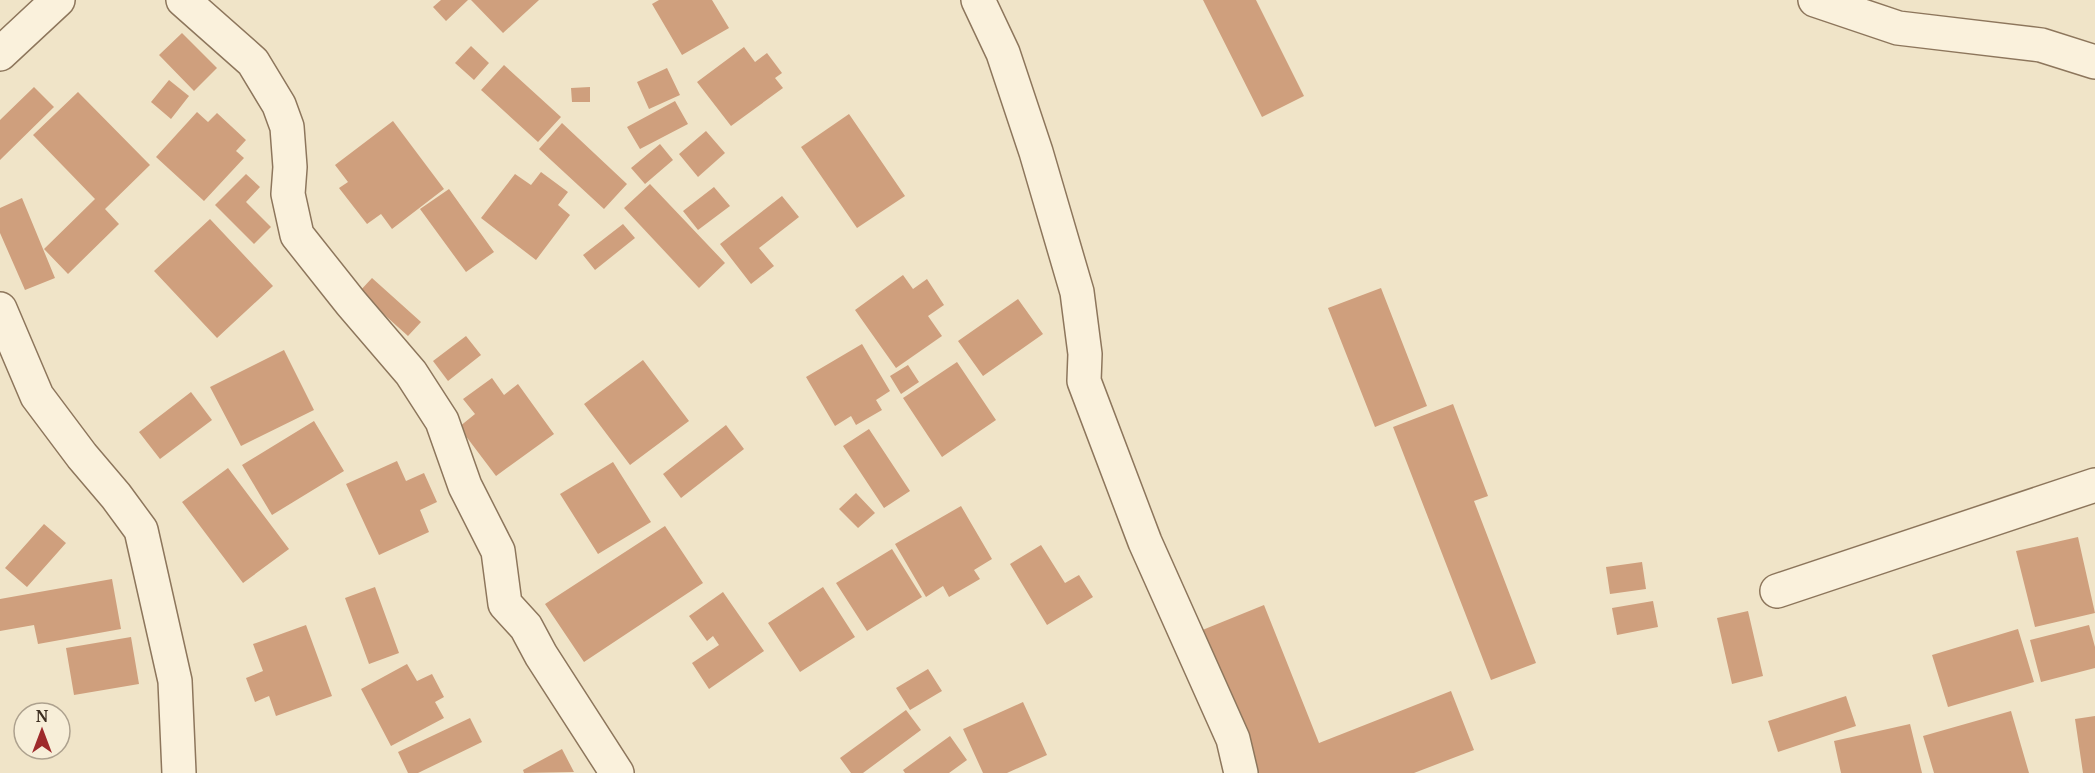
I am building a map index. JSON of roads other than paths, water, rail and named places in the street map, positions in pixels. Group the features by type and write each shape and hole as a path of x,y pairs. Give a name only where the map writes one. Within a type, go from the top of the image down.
{"street":[{"path":"0,54 58,0"},
{"path":"183,0 253,62 279,105 287,127 290,166 288,194 297,235 411,373 442,421 465,486 498,551 505,604 526,627 541,655 617,773"},
{"path":"978,0 1003,53 1022,108 1074,281 1085,354 1084,381 1145,542 1233,739 1241,773"},
{"path":"1815,0 1898,28 2041,45 2095,62"},
{"path":"0,309 37,396 141,530 175,681 179,773"},
{"path":"1777,591 2095,484"}]}
